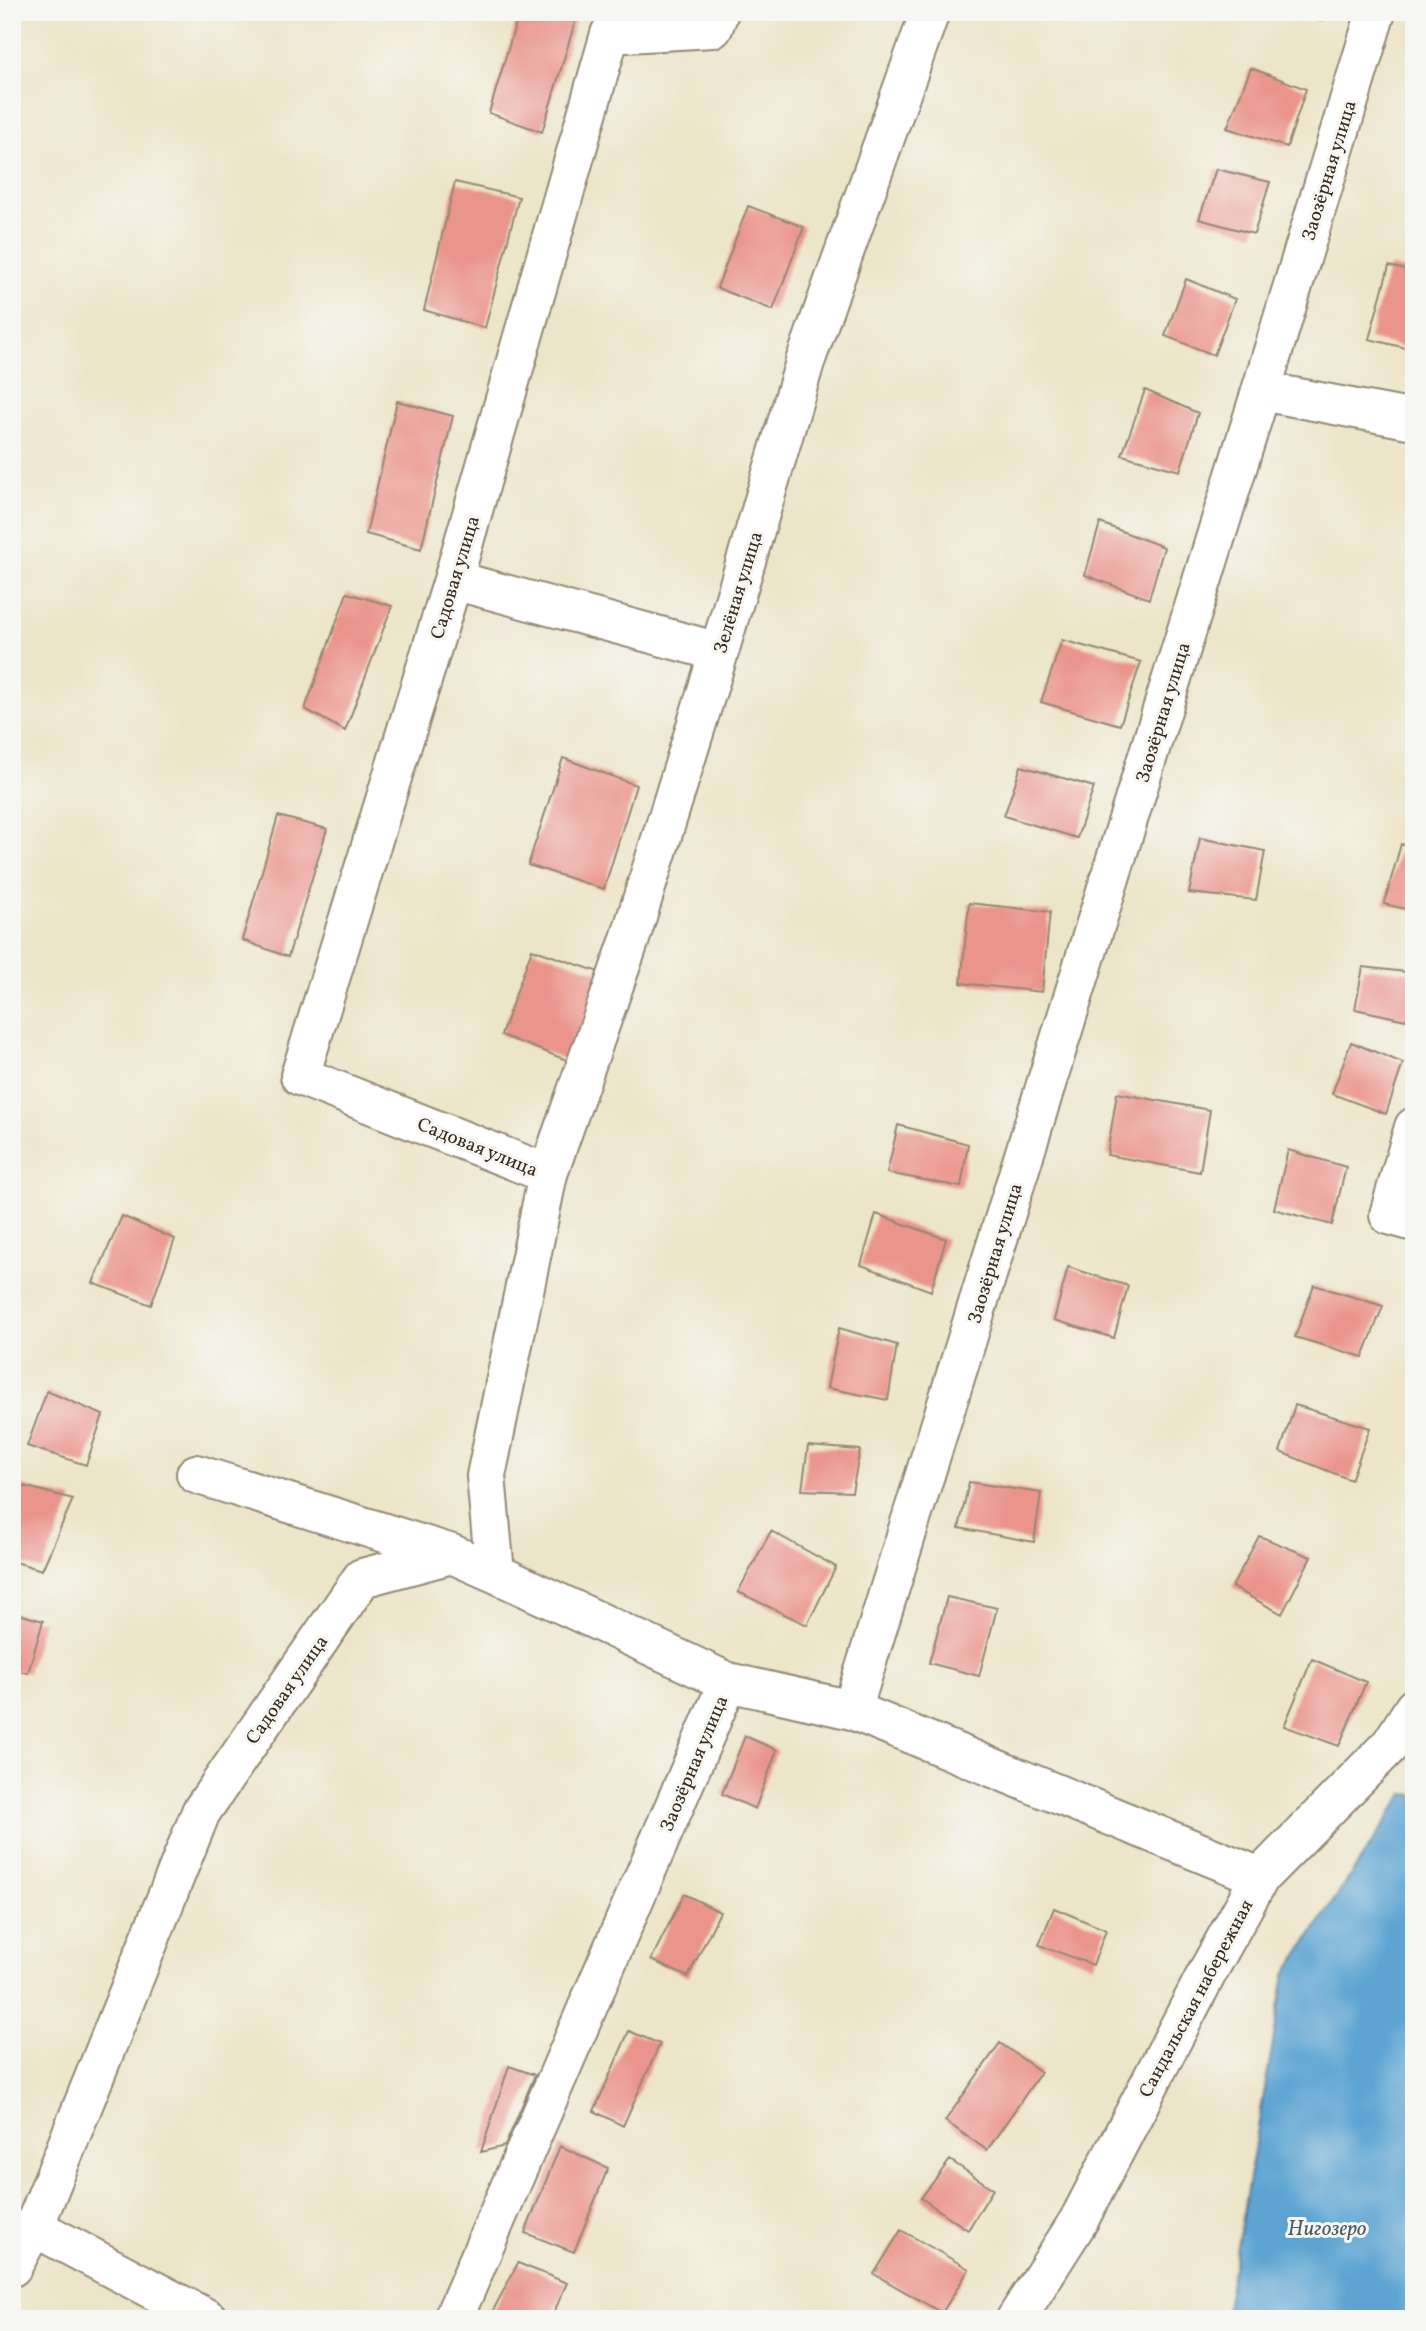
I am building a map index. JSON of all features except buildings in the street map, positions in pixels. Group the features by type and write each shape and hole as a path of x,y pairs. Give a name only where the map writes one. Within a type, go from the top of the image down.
{"street":[{"name":"Садовая улица","path":"495,1573 486,1476 548,1174 300,1076 453,580 610,34 713,28 719,12"},
{"name":"Зелёная улица","path":"548,1174 630,939 805,362 930,12"},
{"name":"Заозёрная улица","path":"453,2319 728,1682 852,1710 1376,12"},
{"path":"1261,391 1414,420"},
{"path":"453,580 719,652"},
{"path":"1414,1128 1389,1215 1414,1222"},
{"path":"196,1474 452,1554 728,1682"},
{"name":"Садовая улица","path":"12,2267 34,2227 201,1812 362,1578 452,1554"},
{"name":"Сандальская набережная","path":"1016,2319 1079,2220 1206,1973 1260,1877 1391,1744 1414,1708"},
{"path":"852,1710 1260,1877"},
{"path":"34,2227 208,2319"}],"water":[{"name":"Нигозеро","path":"1404,1794 1414,1795 1414,2319 1224,2319 1285,1975"}]}
